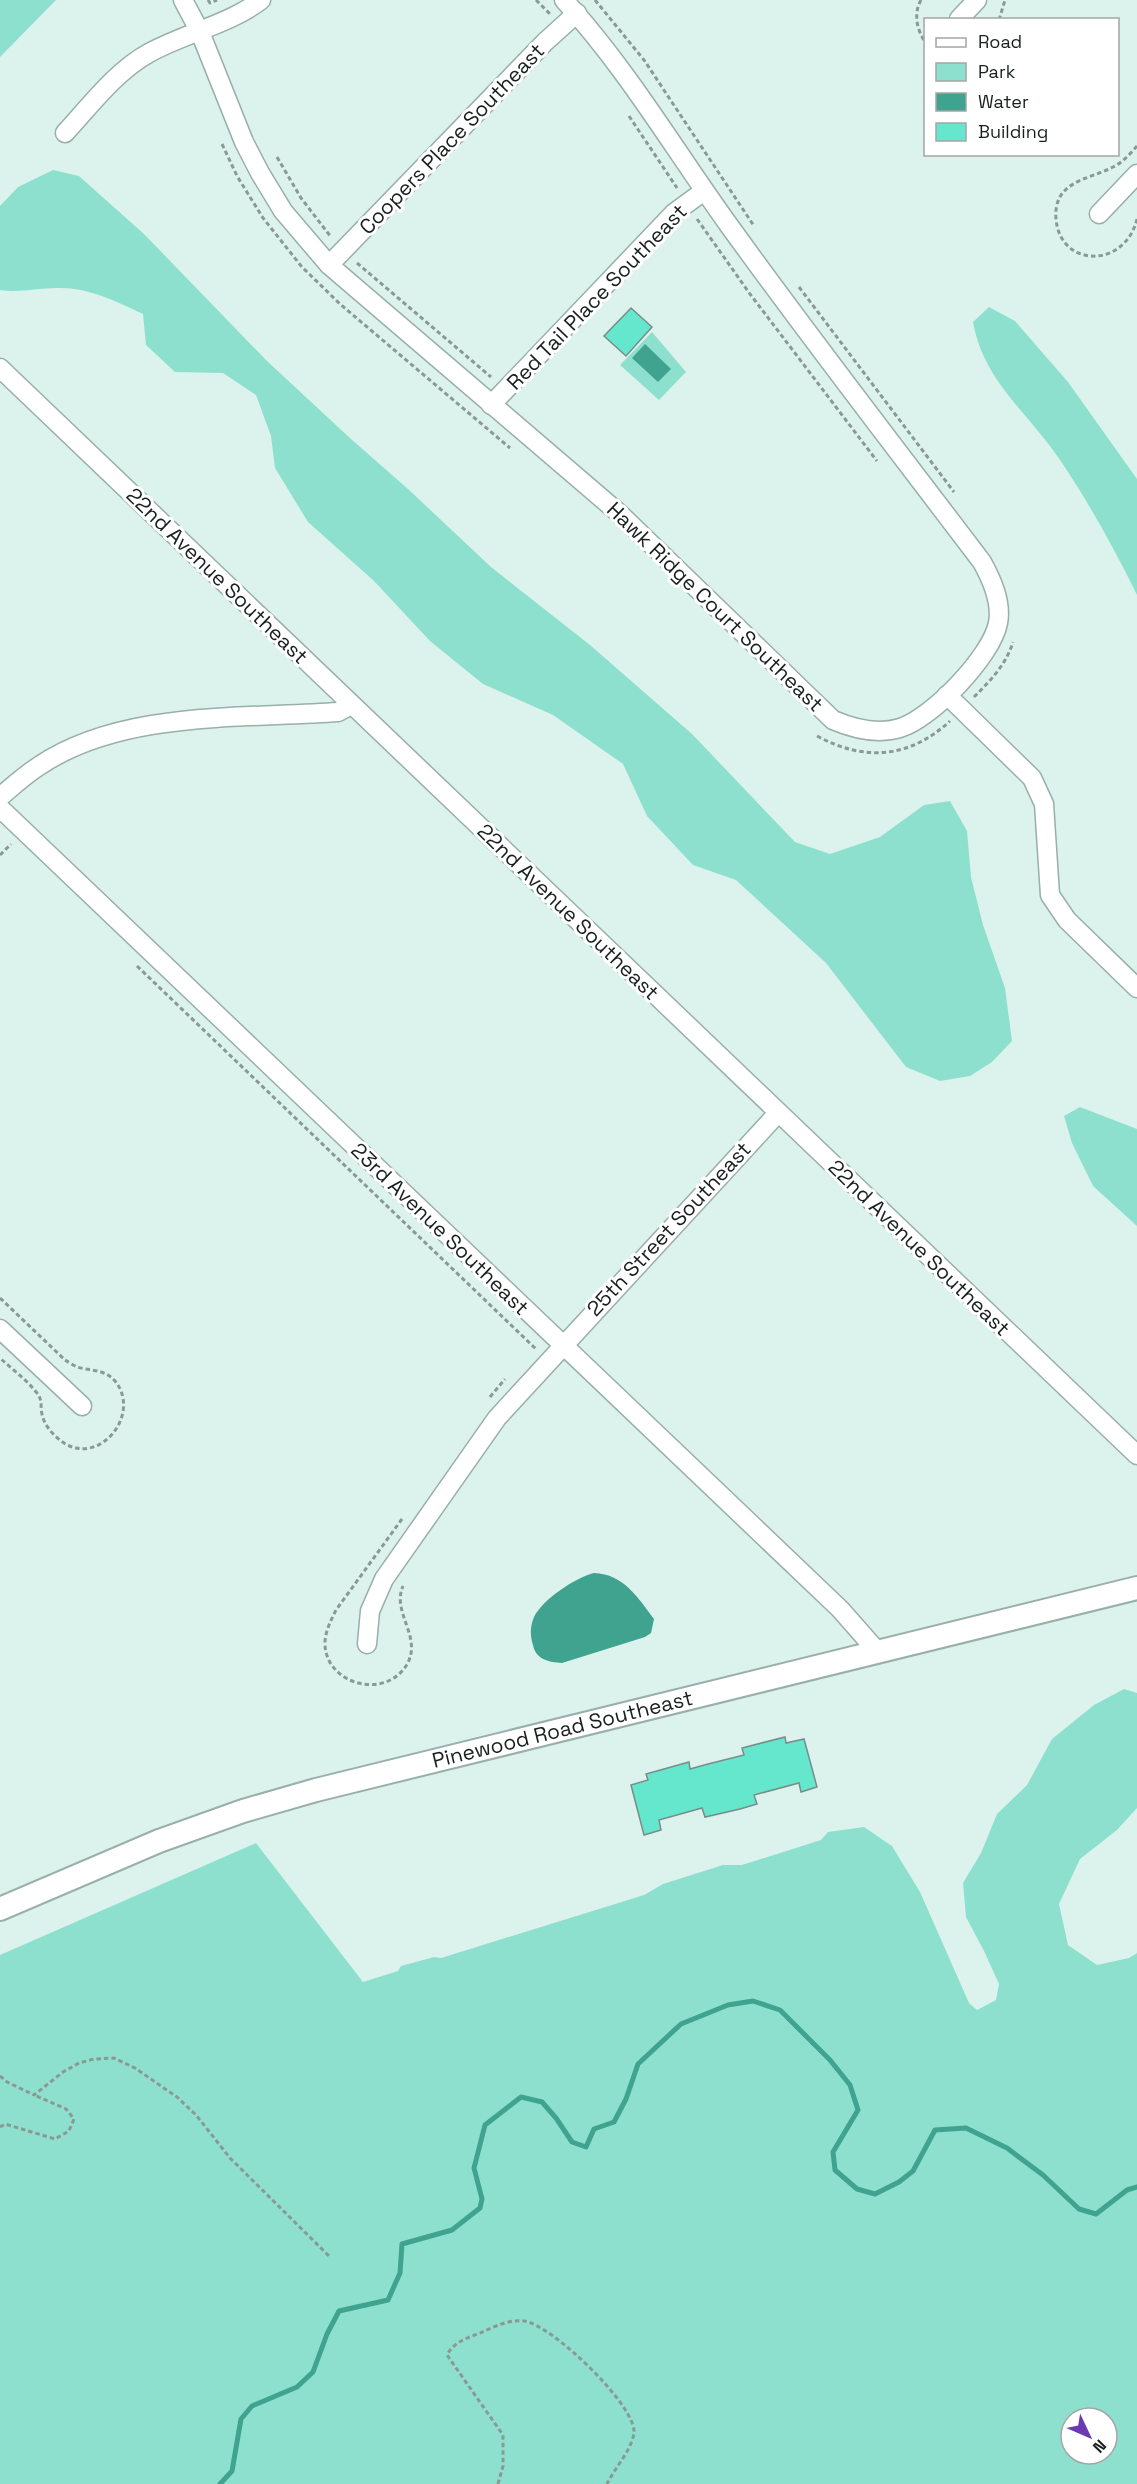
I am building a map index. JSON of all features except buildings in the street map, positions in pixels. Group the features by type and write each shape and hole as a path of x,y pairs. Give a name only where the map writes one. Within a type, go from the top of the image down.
{"street":[{"name":"Hawk Ridge Court Southeast","path":"183,0 200,32 244,142 260,173 283,211 329,265 656,546 817,708 832,720 866,731 900,728 927,714 983,657 998,623 998,605 989,575 982,562 704,191 632,82 570,7"},
{"path":"65,133 133,63 153,51 236,16 261,0"},
{"path":"960,18 977,0"},
{"name":"Coopers Place Southeast","path":"329,265 537,50 570,7"},
{"path":"1099,214 1137,174"},
{"name":"Red Tail Place Southeast","path":"491,405 674,213 704,191"},
{"name":"22nd Avenue Southeast","path":"0,368 1137,1455"},
{"path":"947,695 1032,778 1044,804 1050,895 1067,920 1137,988"},
{"path":"0,797 40,765 63,753 122,732 170,723 231,716 338,711 351,705"},
{"name":"23rd Avenue Southeast","path":"3,816 840,1609 877,1651"},
{"name":"25th Street Southeast","path":"367,1644 370,1611 384,1579 497,1418 778,1113"},
{"path":"0,1329 82,1406"},
{"name":"Pinewood Road Southeast","path":"0,1909 159,1840 243,1811 316,1790 1137,1588"}],"path":[{"path":"208,0 210,3 217,0"},
{"path":"921,0 916,13 920,36 924,41"},
{"path":"1000,18 1005,0"},
{"path":"623,108 750,294 877,461"},
{"path":"277,157 301,198 344,251 507,390"},
{"path":"0,855 11,844"},
{"path":"190,1018 535,1349"},
{"path":"0,1298 65,1360 77,1367 105,1373 115,1380 123,1404 124,1416 119,1426 101,1444 91,1447 66,1444 46,1425 42,1414 42,1402 37,1392 0,1358"},
{"path":"34,2095 63,2072 86,2061 114,2058 135,2068 177,2097 190,2109 230,2158 330,2257"},
{"path":"0,2076 7,2082 66,2109 74,2119 69,2131 55,2139 5,2124 0,2127"},
{"path":"498,2484 503,2466 503,2435 447,2355 452,2345 504,2323 523,2321 539,2325 555,2336 620,2400 631,2417 634,2433 629,2449 616,2466 607,2484"}],"green space":[{"path":"0,0 56,0 0,57"},
{"path":"53,170 79,176 144,234 267,361 491,567 590,645 692,734 795,842 830,854 880,837 924,805 950,801 967,831 971,877 983,925 1005,988 1012,1041 992,1062 970,1076 940,1081 906,1067 826,963 736,880 693,865 647,816 623,764 553,715 483,684 430,641 374,581 308,522 275,468 271,436 256,395 223,373 175,372 146,345 143,314 112,300 90,292 68,288 0,290 0,206 18,187"},
{"path":"989,307 1015,321 1068,382 1137,479 1137,595 1101,526 1071,476 1047,442 1008,395 987,362 973,322"},
{"path":"652,332 686,372 659,400 620,365"},
{"path":"1080,1107 1137,1129 1137,1226 1093,1186 1072,1143 1064,1116"},
{"path":"1124,1689 1137,1693 1137,1808 1117,1830 1080,1859 1059,1904 1068,1945 1097,1965 1129,1958 1137,1953 1137,2484 0,2484 0,1955 256,1843 363,1982 398,1971 401,1966 434,1957 441,1958 644,1895 663,1884 723,1865 742,1865 821,1840 828,1832 864,1827 892,1846 920,1892 969,2003 977,2010 996,2000 999,1984 966,1917 963,1883 981,1853 997,1814 1027,1785 1052,1739 1094,1705"}],"water":[{"path":"645,344 671,369 658,382 632,358"},
{"path":"594,1573 605,1574 622,1582 636,1595 654,1619 651,1633 645,1637 562,1663 540,1657 535,1650 531,1635 531,1627 538,1610 560,1590"}],"waterway":[{"path":"220,2484 232,2471 241,2419 252,2406 297,2387 313,2372 327,2334 339,2311 388,2300 400,2273 402,2244 452,2230 480,2208 482,2199 474,2168 485,2125 521,2097 542,2102 572,2142 586,2147 594,2129 614,2122 626,2099 638,2064 681,2024 728,2005 753,2001 780,2010 830,2060 850,2085 858,2110 833,2152 835,2170 857,2189 875,2194 899,2182 913,2171 935,2130 966,2128 1007,2148 1043,2175 1079,2209 1096,2214 1127,2190 1137,2187"}]}
